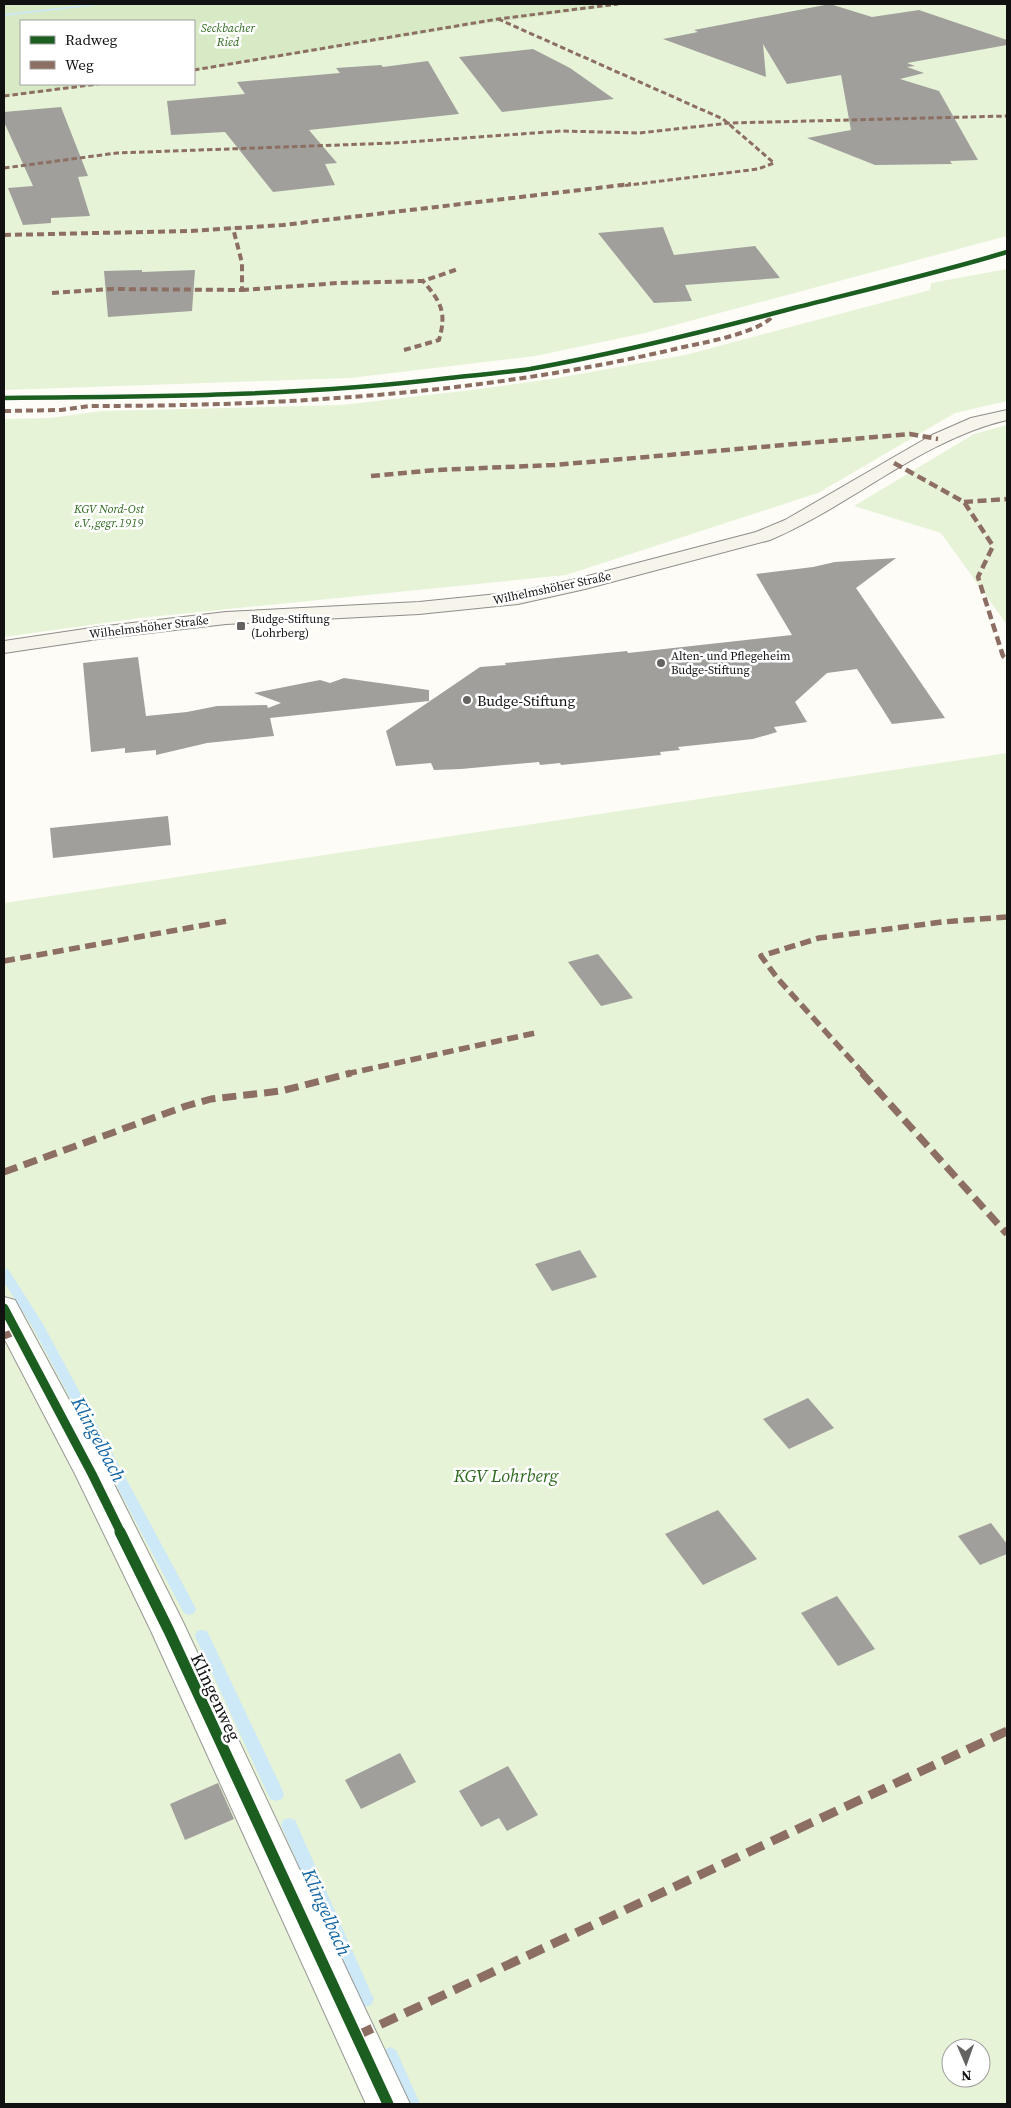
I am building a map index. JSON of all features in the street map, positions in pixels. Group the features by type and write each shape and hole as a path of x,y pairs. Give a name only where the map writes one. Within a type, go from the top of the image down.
{"main road":[{"name":"Wilhelmshöher Straße","path":"4,647 115,630 226,618 419,608 495,601 578,585 763,536 792,524 938,439 977,422 1007,415"}],"street":[{"name":"Klingenweg","path":"4,1308 92,1474 170,1631 388,2104"}],"green space":[{"path":"4,4 1007,4 1007,236 645,333 535,356 350,378 4,390"},
{"name":"Seckbacher Ried","path":"4,4 630,4 490,23 195,71 195,20 20,20 20,85 96,85 4,97"},
{"name":"KGV Nord-Ost e.V.,gegr.1919","path":"1007,269 1007,401 955,413 818,493 566,575 140,618 4,637 4,419 50,418 101,411 341,405 552,379 685,355 930,290 931,283"},
{"path":"1007,425 1007,625 941,533 854,506 974,434"},
{"name":"KGV Lohrberg","path":"1007,753 1007,2104 4,2104 4,903"}],"building":[{"path":"830,4 872,17 919,10 1007,40 1007,45 907,63 915,66 907,67 924,73 900,79 939,91 978,160 950,161 952,164 875,165 807,138 851,130 841,75 787,84 763,44 766,77 663,39 698,32 694,30"},
{"path":"533,49 570,68 614,99 502,112 459,57"},
{"path":"428,61 459,114 309,130 337,163 325,164 335,185 273,192 225,132 171,135 167,101 245,94 237,82 340,73 336,68 381,65 383,67"},
{"path":"61,107 88,176 78,177 90,216 51,218 51,223 23,225 8,188 33,186 4,122 4,112"},
{"path":"663,227 674,255 755,246 780,278 685,285 692,301 654,303 598,233"},
{"path":"142,270 142,272 195,270 192,311 108,317 104,271"},
{"name":"Alten- und Pflegeheim Budge-Stiftung","path":"896,558 856,588 945,718 892,724 857,669 827,673 795,702 807,722 774,727 777,732 753,739 678,747 680,750 660,752 661,755 561,765 560,763 540,765 539,762 434,770 431,763 396,766 386,731 480,667 792,635 756,574 813,567 835,562"},
{"path":"138,657 146,716 187,712 217,706 267,705 268,708 281,703 254,693 320,680 330,683 344,678 429,690 429,701 270,718 274,736 207,743 156,755 156,750 125,753 125,748 91,752 83,663"},
{"path":"168,816 171,845 53,858 50,828"},
{"path":"598,954 633,998 601,1006 568,962"},
{"path":"580,1250 597,1277 552,1291 535,1264"},
{"path":"808,1398 834,1428 789,1449 763,1419"},
{"path":"718,1510 757,1559 703,1585 665,1534"},
{"path":"991,1523 1007,1544 1007,1554 980,1565 958,1536"},
{"path":"837,1596 875,1649 838,1666 801,1613"},
{"path":"400,1753 416,1782 361,1809 345,1780"},
{"path":"508,1766 538,1815 507,1831 499,1818 481,1827 459,1791"},
{"path":"218,1783 234,1819 185,1840 170,1804"}],"waterway":[{"path":"4,15 104,4"},
{"name":"Klingelbach","path":"4,1272 37,1324 189,1609"},
{"name":"Klingelbach","path":"202,1636 276,1794"},
{"name":"Klingelbach","path":"289,1825 365,1999"},
{"name":"Klingelbach","path":"390,2056 411,2104"}],"marked path":[{"path":"195,70 498,19 618,4"},
{"path":"4,235 190,231 283,225 758,169 774,163 723,119 498,19"},
{"path":"4,96 90,85"},
{"path":"4,168 117,153 394,143 562,131 639,133 730,123 1007,116"},
{"path":"52,293 112,289 242,290 242,263 233,228"},
{"path":"242,290 338,283 423,281 458,269"},
{"path":"404,350 439,340 442,330 442,308 435,295 423,281"},
{"path":"4,411 61,410 90,406 272,404 343,399 467,385 547,374 626,360 740,332 767,322 771,318"},
{"path":"371,476 436,470 554,465 910,434 938,439"},
{"path":"894,463 964,502 993,546 978,577 1003,656 1007,660"},
{"path":"964,502 1007,499"},
{"path":"1007,917 942,922 819,938 761,956 778,979 1007,1234"},
{"path":"4,961 227,921"},
{"path":"4,1172 186,1106 211,1099 281,1091 315,1081 535,1033"},
{"path":"4,1336 17,1331"},
{"path":"356,2036 1007,1731"}],"cycle path":[{"path":"4,398 165,397 294,392 402,384 528,369 615,352 718,328 956,267 1007,252"},
{"path":"4,1308 92,1474 169,1631 388,2104"}],"place":[{"name":"Budge-Stiftung (Lohrberg)","path":"241,626"},
{"name":"Alten- und Pflegeheim Budge-Stiftung","path":"661,663"},
{"name":"Budge-Stiftung","path":"467,700"}]}
